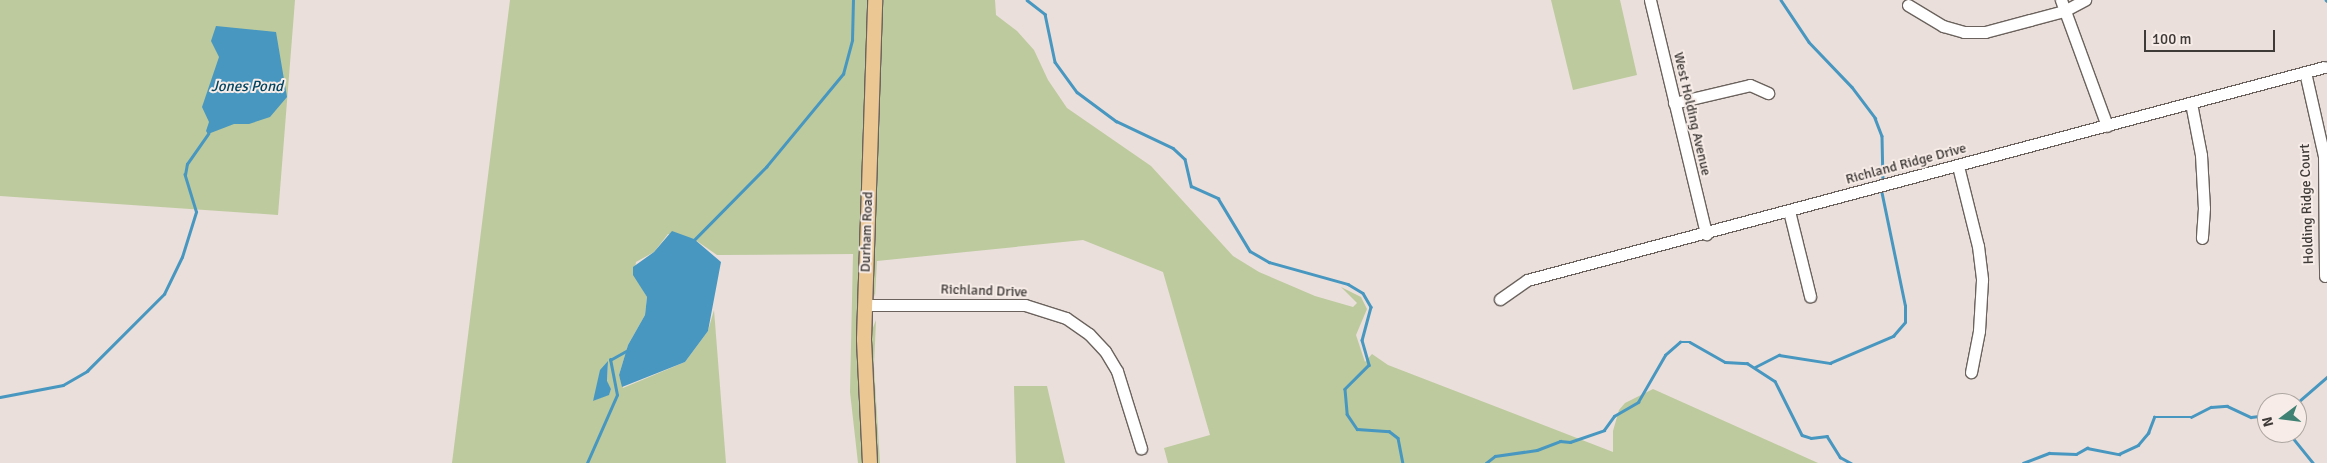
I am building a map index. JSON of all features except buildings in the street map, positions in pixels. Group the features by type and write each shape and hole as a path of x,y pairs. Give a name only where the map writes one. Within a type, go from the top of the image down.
{"main road":[{"name":"Durham Road","path":"870,463 865,403 865,305 874,0"}],"street":[{"name":"West Holding Avenue","path":"1650,0 1706,234"},
{"path":"1908,5 1943,26 1964,32 1985,32 2085,0"},
{"path":"2062,6 2107,126"},
{"name":"Richland Ridge Drive","path":"1500,299 1526,280 1706,234 2324,67"},
{"name":"Holding Ridge Court","path":"2305,72 2324,156 2325,276"},
{"path":"1674,103 1750,86 1768,93"},
{"path":"2191,103 2201,155 2204,208 2202,238"},
{"path":"1958,166 1978,246 1982,280 1979,332 1971,372"},
{"path":"1789,211 1810,296"},
{"name":"Richland Drive","path":"865,305 1024,305 1066,318 1094,340 1117,371 1141,448"}],"green space":[{"path":"0,0 295,0 278,215 0,196"},
{"path":"510,0 868,0 858,364 865,463 858,463 850,392 853,254 717,255 694,239 668,234 654,252 636,262 634,275 647,297 645,315 628,345 619,375 623,388 685,362 708,331 714,310 726,463 452,463","holes":["608,362 607,382 611,389 609,394 593,401"]},
{"path":"878,0 995,0 996,15 1017,31 1034,50 1048,80 1067,108 1151,166 1233,256 1259,272 1315,296 1353,307 1357,303 1341,287 1361,297 1367,309 1356,335 1365,362 1372,354 1388,365 1613,452 1613,431 1619,410 1625,403 1653,389 1818,463 1168,463 1164,448 1210,435 1163,272 1083,240 877,261 875,297 871,283"},
{"path":"1551,0 1620,0 1637,75 1573,90"},
{"path":"876,320 874,366 880,463 875,463 869,338"},
{"path":"1014,386 1047,386 1065,463 1016,463"}],"water":[{"name":"Jones Pond","path":"216,26 276,32 287,97 270,117 249,124 234,124 208,134 206,131 209,122 202,107 219,57 211,41"},
{"path":"672,231 694,239 721,262 708,331 685,362 622,387 619,375 628,345 645,315 647,297 633,275 633,267 654,252"},
{"path":"608,361 607,381 611,389 609,395 593,401 600,370"}],"waterway":[{"path":"694,240 766,167 843,74 852,40 853,0"},
{"path":"1027,0 1045,14 1055,62 1077,92 1116,121 1173,148 1185,159 1191,186 1218,198 1250,251 1269,262 1348,284 1363,293 1371,307 1362,340 1369,365 1345,389 1347,414 1357,429 1389,431 1398,438 1403,463"},
{"path":"1781,0 1809,42 1852,87 1875,118 1882,136 1883,182"},
{"path":"0,397 63,385 87,371 164,294 182,257 196,212 185,175 187,164 208,134"},
{"path":"1755,367 1779,355 1830,363 1893,336 1905,322 1905,306 1881,190"},
{"path":"1486,463 1495,456 1537,450 1560,441 1570,442 1604,430 1614,416 1638,402 1665,355 1680,342 1690,342 1725,362 1747,363 1775,381 1802,435 1811,438 1827,436 1840,457 1851,463"},
{"path":"587,463 617,395 610,360 628,350"},
{"path":"2307,394 2327,377"},
{"path":"2023,463 2049,453 2076,454 2087,448 2119,454 2138,445 2148,433 2154,417 2191,417 2211,407 2227,406 2251,417 2257,416"},
{"path":"2297,443 2313,463"}]}
